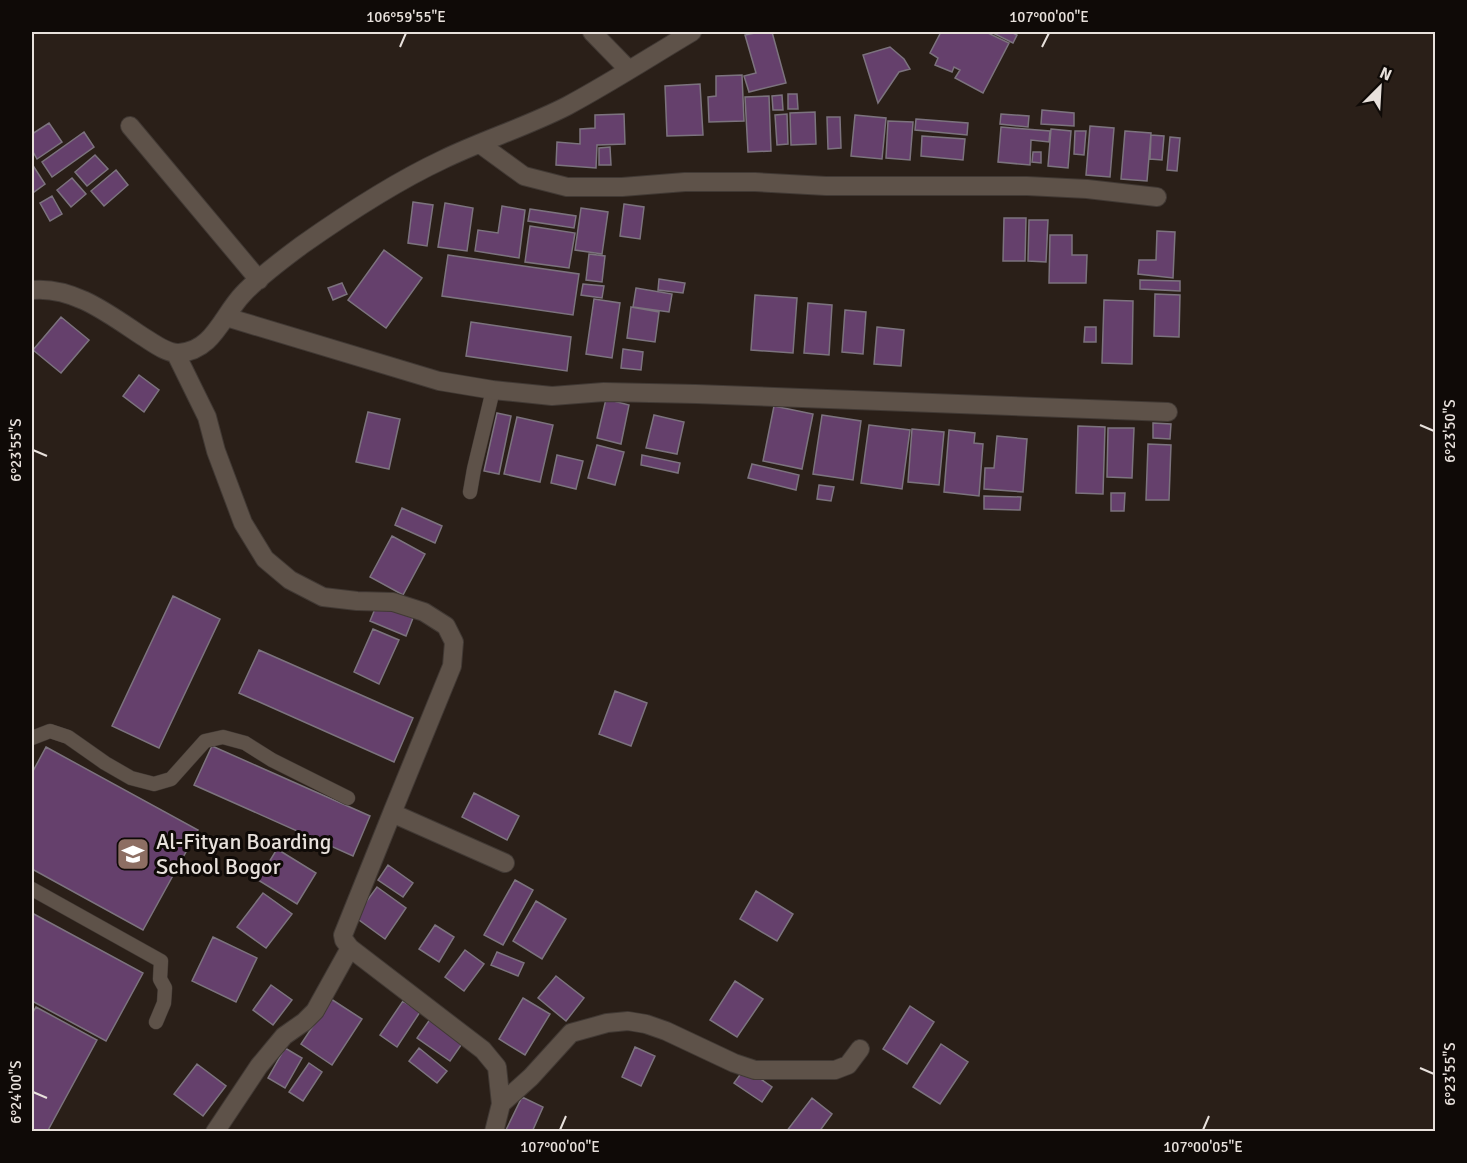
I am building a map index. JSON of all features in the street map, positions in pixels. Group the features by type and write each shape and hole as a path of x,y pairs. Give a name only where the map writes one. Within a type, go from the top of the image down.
{"street":[{"path":"592,32 629,70"},
{"path":"32,290 45,289 74,296 108,314 155,345 176,354 193,351 209,340 243,294 288,255 349,212 441,160 566,106 692,32"},
{"path":"130,126 259,280"},
{"path":"480,144 524,176 567,187 622,188 685,182 755,182 826,186 1027,186 1087,189 1157,197"},
{"path":"226,317 439,381 552,396 604,392 696,394 1168,412"},
{"path":"176,354 207,417 216,452 243,523 265,559 290,580 323,597 393,602 424,612 446,626 454,642 452,666 344,929 344,940 350,948 483,1050 497,1067 501,1104 494,1131"},
{"path":"392,813 506,863"},
{"path":"215,1131 259,1066 284,1036 315,1011 350,948"},
{"path":"501,1104 531,1077 571,1033 607,1023 628,1021 646,1024 755,1070 835,1070 848,1065 860,1049"}],"lane":[{"path":"470,492 494,390"},
{"path":"32,738 50,730 68,737 131,778 154,784 171,779 205,741 223,737 245,743 272,760 348,798"},
{"path":"32,889 160,961 160,980 165,988 164,1003 156,1022"}],"building":[{"path":"772,32 786,83 749,92 744,76 756,73 745,35"},
{"path":"941,32 986,32 1009,43 983,93 955,78 960,70 954,67 952,72 935,65 938,58 930,53"},
{"path":"994,32 1011,32 1017,35 1013,43"},
{"path":"890,47 904,59 910,69 899,72 878,103 863,55"},
{"path":"742,75 744,121 709,122 708,97 716,96 716,76"},
{"path":"700,84 703,135 667,136 665,86"},
{"path":"788,94 797,94 798,109 788,109"},
{"path":"782,95 783,110 773,110 772,96"},
{"path":"769,96 771,151 748,152 745,97"},
{"path":"1042,110 1074,113 1074,126 1041,124"},
{"path":"815,112 816,144 791,145 790,113"},
{"path":"624,114 625,144 597,145 596,168 556,165 557,142 580,144 580,129 595,128 595,115"},
{"path":"787,114 788,144 777,145 775,115"},
{"path":"1001,114 1029,116 1028,127 1000,124"},
{"path":"855,115 886,118 882,159 851,156"},
{"path":"827,117 840,117 841,148 828,149"},
{"path":"916,119 968,123 967,135 915,130"},
{"path":"888,121 913,122 910,160 886,158"},
{"path":"49,123 62,142 37,159 32,150 32,134"},
{"path":"1090,126 1114,128 1110,177 1086,175"},
{"path":"1001,127 1050,131 1049,142 1031,140 1030,165 998,162"},
{"path":"1051,129 1071,131 1068,168 1048,166"},
{"path":"1075,131 1086,131 1084,155 1074,154"},
{"path":"1125,131 1151,133 1147,181 1121,179"},
{"path":"84,132 94,147 52,177 42,162"},
{"path":"1151,135 1164,136 1162,160 1150,159"},
{"path":"922,136 965,139 963,160 921,156"},
{"path":"1170,137 1180,138 1177,171 1167,170"},
{"path":"610,147 611,165 599,165 599,148"},
{"path":"1033,152 1041,152 1041,163 1032,162"},
{"path":"95,155 108,169 87,186 75,172"},
{"path":"32,164 45,184 34,192 32,188"},
{"path":"116,170 128,185 104,206 91,191"},
{"path":"72,178 86,194 71,207 57,190"},
{"path":"52,196 62,214 50,221 40,203"},
{"path":"413,202 433,205 427,246 408,243"},
{"path":"445,203 473,208 467,251 438,247"},
{"path":"624,204 644,207 640,239 620,236"},
{"path":"502,206 525,210 519,258 475,251 478,230 498,233"},
{"path":"581,208 608,212 602,254 575,250"},
{"path":"530,209 576,216 574,228 528,221"},
{"path":"1004,218 1026,218 1025,261 1003,261"},
{"path":"1029,220 1048,220 1046,262 1028,261"},
{"path":"530,226 575,233 569,268 525,262"},
{"path":"1157,231 1175,232 1173,278 1138,274 1139,260 1156,260"},
{"path":"1050,235 1072,235 1072,255 1087,255 1086,283 1049,283"},
{"path":"384,250 422,278 386,328 348,300"},
{"path":"589,254 605,256 602,282 586,280"},
{"path":"448,255 579,274 573,315 442,296"},
{"path":"659,279 685,283 683,293 658,290"},
{"path":"1140,280 1180,281 1180,291 1140,289"},
{"path":"342,283 347,294 333,300 328,288"},
{"path":"583,284 604,286 602,298 581,295"},
{"path":"636,288 672,294 669,312 633,307"},
{"path":"1155,294 1180,295 1179,337 1154,336"},
{"path":"755,295 797,298 793,353 751,350"},
{"path":"594,299 620,303 612,358 586,354"},
{"path":"1104,300 1133,301 1132,364 1102,363"},
{"path":"808,303 832,305 829,355 804,353"},
{"path":"631,307 659,312 655,342 627,338"},
{"path":"845,310 866,312 863,354 842,352"},
{"path":"61,317 89,340 61,373 33,350"},
{"path":"471,322 571,337 567,371 466,356"},
{"path":"877,327 904,330 901,366 874,364"},
{"path":"1085,327 1096,327 1096,342 1084,342"},
{"path":"623,349 643,352 641,370 621,368"},
{"path":"139,375 159,390 144,412 123,396"},
{"path":"606,399 629,405 621,444 597,438"},
{"path":"774,406 813,414 802,469 763,461"},
{"path":"368,412 400,419 389,469 356,462"},
{"path":"497,413 511,416 499,474 484,471"},
{"path":"654,415 684,422 677,454 646,448"},
{"path":"822,415 861,421 853,480 813,474"},
{"path":"517,417 553,425 540,482 504,474"},
{"path":"1153,423 1171,424 1170,439 1153,438"},
{"path":"869,425 910,430 902,489 861,483"},
{"path":"1078,426 1105,427 1103,494 1076,493"},
{"path":"1108,428 1134,428 1132,478 1107,477"},
{"path":"912,429 944,432 939,485 908,482"},
{"path":"949,430 975,433 974,443 983,444 979,496 944,492"},
{"path":"997,436 1027,439 1023,492 984,489 985,468 994,468"},
{"path":"1148,444 1171,445 1169,500 1146,500"},
{"path":"597,445 624,452 615,485 588,478"},
{"path":"557,455 583,461 576,489 551,483"},
{"path":"642,455 680,463 678,473 641,465"},
{"path":"752,464 799,475 796,490 748,478"},
{"path":"819,485 834,487 831,501 817,499"},
{"path":"1111,493 1125,493 1124,511 1111,511"},
{"path":"984,496 1021,497 1020,510 984,509"},
{"path":"402,508 442,526 435,543 395,525"},
{"path":"392,536 425,554 403,595 370,577"},
{"path":"173,596 220,619 159,748 112,726"},
{"path":"377,604 413,618 406,636 370,621"},
{"path":"373,629 399,640 379,684 354,672"},
{"path":"259,650 413,718 394,762 239,693"},
{"path":"615,691 647,703 631,746 599,734"},
{"path":"212,746 370,816 353,856 194,785"},
{"path":"46,747 198,830 143,930 32,869 32,773"},
{"path":"474,793 519,816 507,840 462,817"},
{"path":"277,849 316,873 297,904 258,880"},
{"path":"388,865 413,883 403,897 378,880"},
{"path":"515,880 533,890 503,945 484,935"},
{"path":"377,887 406,908 385,939 355,917"},
{"path":"756,891 793,914 777,941 740,919"},
{"path":"263,893 292,914 266,948 237,927"},
{"path":"536,901 566,919 542,959 513,941"},
{"path":"32,913 143,973 106,1041 32,1001"},
{"path":"435,925 454,937 439,962 419,949"},
{"path":"213,937 257,958 236,1002 192,981"},
{"path":"465,950 484,964 464,991 445,977"},
{"path":"497,952 524,963 518,976 491,965"},
{"path":"556,976 584,998 566,1021 538,998"},
{"path":"735,981 763,999 737,1037 710,1020"},
{"path":"271,985 292,1000 273,1025 253,1010"},
{"path":"523,998 550,1014 525,1055 499,1039"},
{"path":"331,999 362,1019 332,1065 301,1044"},
{"path":"403,1001 420,1012 397,1047 380,1035"},
{"path":"910,1006 934,1022 907,1064 883,1049"},
{"path":"36,1007 97,1040 47,1132 32,1132 32,1014"},
{"path":"433,1015 466,1038 450,1061 417,1038"},
{"path":"941,1044 968,1062 940,1104 913,1087"},
{"path":"635,1047 655,1056 641,1086 622,1077"},
{"path":"285,1048 302,1058 285,1088 268,1078"},
{"path":"419,1048 447,1071 437,1083 409,1061"},
{"path":"309,1063 322,1072 303,1101 289,1092"},
{"path":"197,1064 226,1086 203,1116 174,1094"},
{"path":"745,1068 772,1087 762,1102 734,1083"},
{"path":"522,1097 543,1107 532,1132 505,1132"},
{"path":"812,1098 832,1114 819,1132 786,1132"}],"place":[{"name":"Al-Fityan Boarding School Bogor","path":"133,854"}]}
